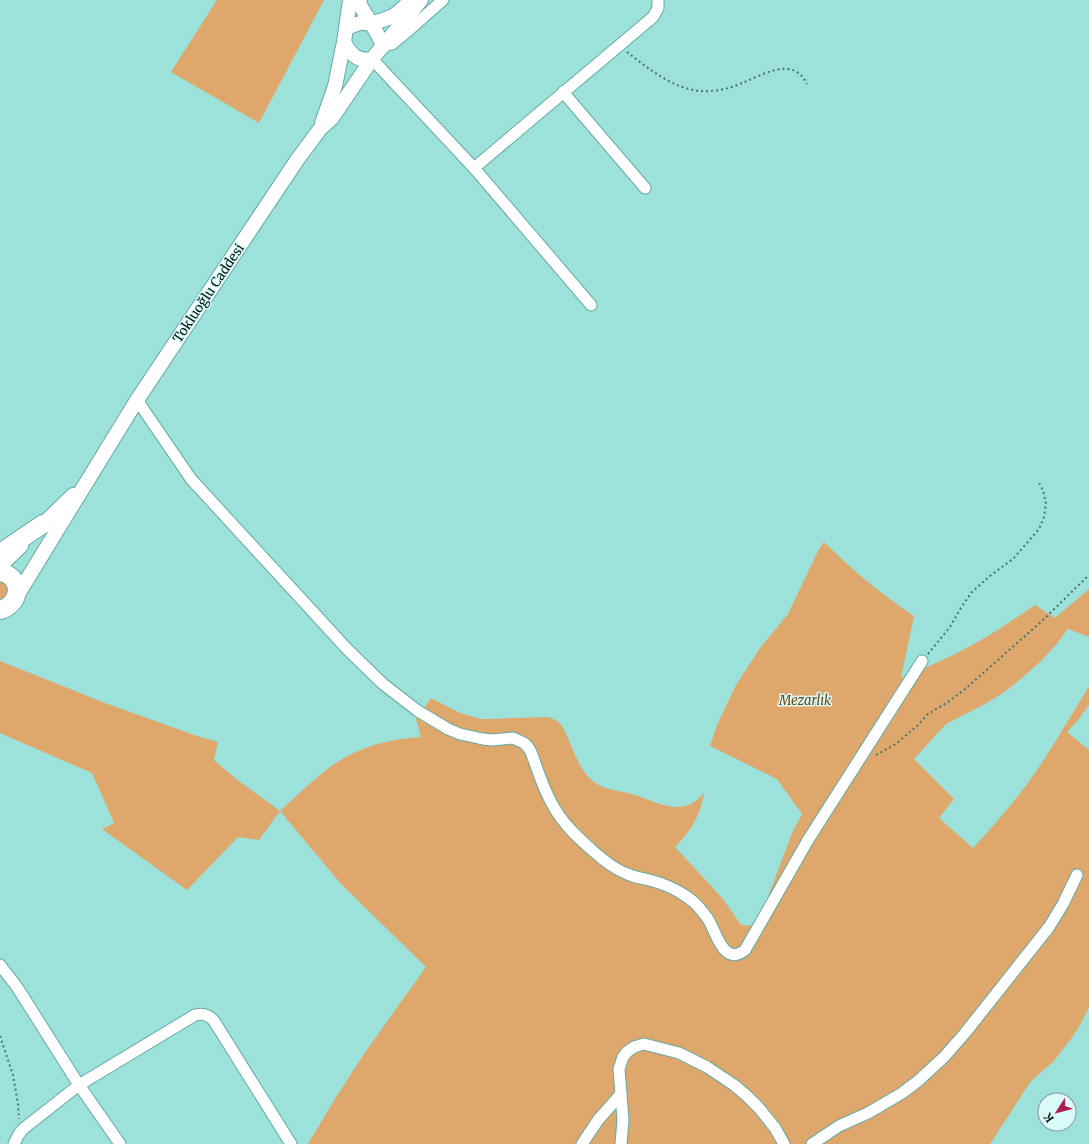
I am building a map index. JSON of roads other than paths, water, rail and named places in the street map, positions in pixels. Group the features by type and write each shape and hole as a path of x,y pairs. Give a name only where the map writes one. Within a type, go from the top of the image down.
{"highway":[{"path":"0,553 43,524"},
{"path":"0,572 10,576 17,587 17,594 9,605"}],"street":[{"path":"320,129 335,86 344,42 350,0"},
{"path":"359,0 360,7 379,37 382,46 392,44 442,0"},
{"path":"346,28 360,23 371,23 395,16 411,0"},
{"name":"Tokluoğlu Caddesi","path":"0,619 86,483 136,400 297,160 320,129 332,118 382,46 421,0"},
{"path":"474,168 653,17 658,8 658,0"},
{"path":"344,42 348,51 354,57 362,60 372,59 474,168 591,305"},
{"path":"563,92 645,188"},
{"path":"136,400 192,479 365,667 400,698 448,729 472,738 493,740 513,738 524,743 531,752 549,800 571,830 600,857 616,869 634,877 663,885 689,898 708,918 720,945 730,953 738,954 745,950 808,840 922,661"},
{"path":"0,566 86,483"},
{"path":"812,1144 839,1126 868,1113 902,1093 918,1081 944,1057 970,1028 1049,927 1064,904 1077,875"},
{"path":"0,965 17,987 79,1085 120,1144"},
{"path":"16,1139 28,1125 79,1085 195,1015 203,1014 207,1015 214,1021 290,1144"},
{"path":"622,1144 623,1126 619,1069 623,1057 630,1049 644,1044 679,1053 693,1059 720,1075 734,1085 759,1108 775,1128 784,1144"},
{"path":"582,1144 598,1120 621,1094"}],"park label":[{"name":"Mezarlık","path":"805,700"}]}
